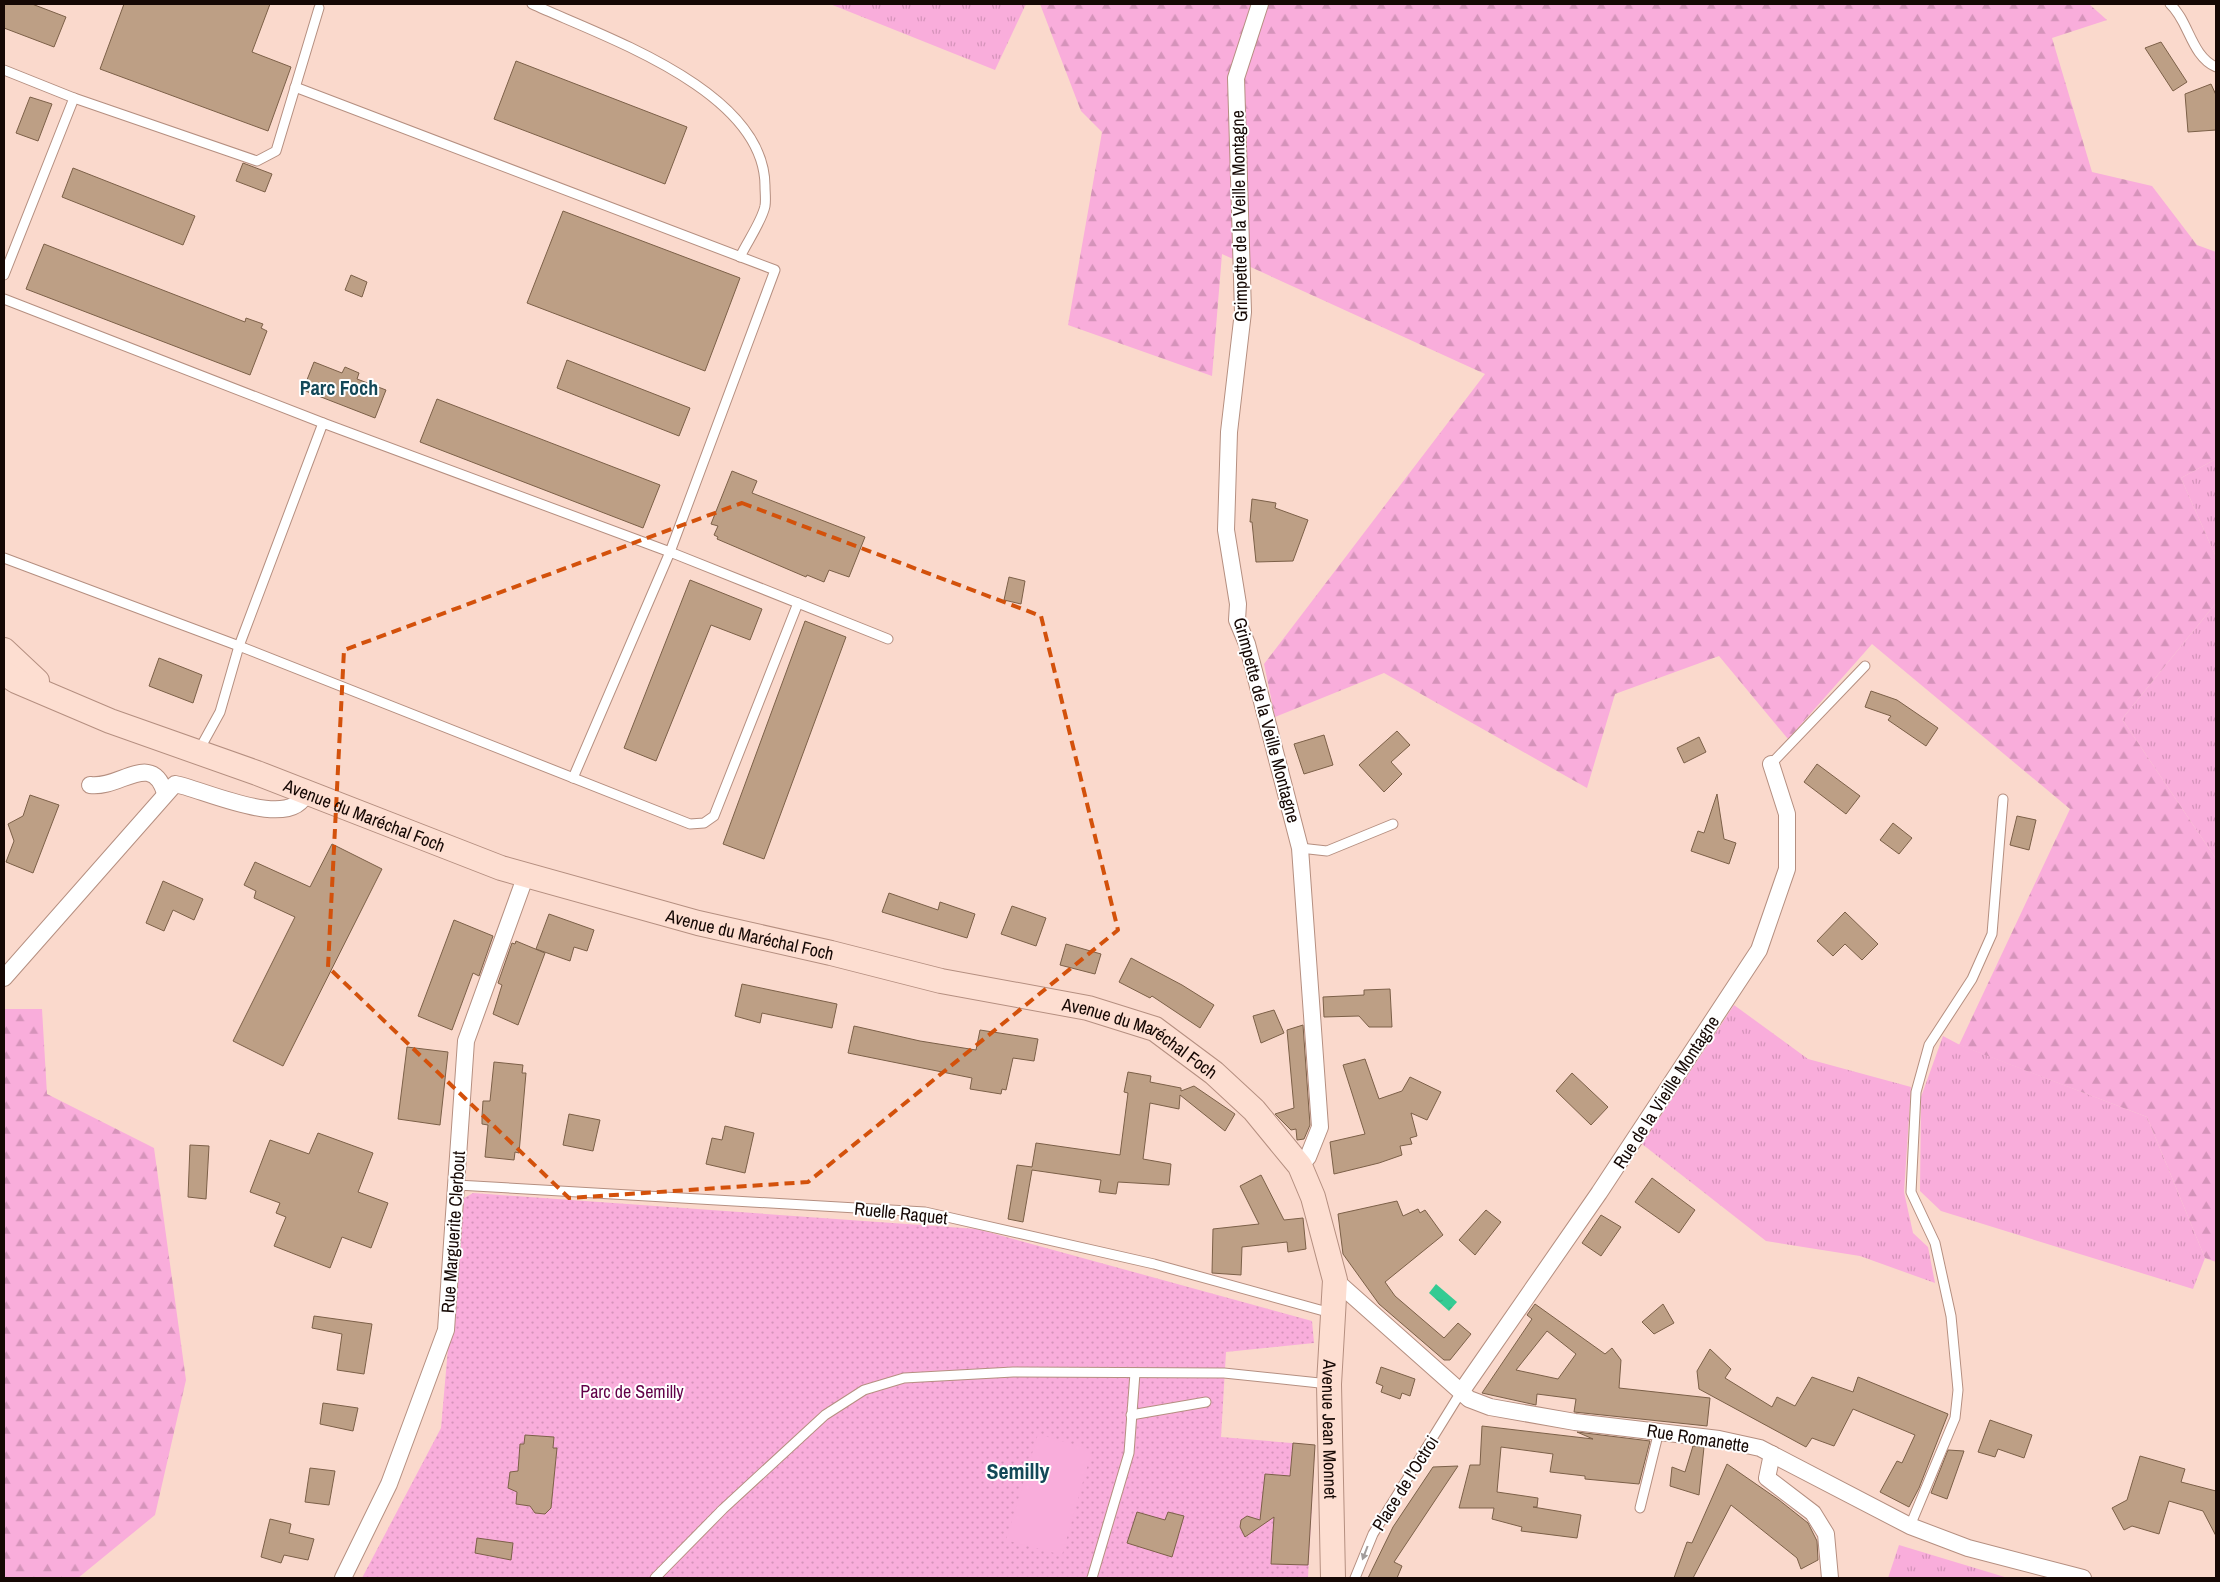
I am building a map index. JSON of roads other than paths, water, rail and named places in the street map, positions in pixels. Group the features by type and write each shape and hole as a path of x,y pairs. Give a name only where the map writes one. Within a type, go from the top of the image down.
{"main road":[{"path":"4,650 55,698"},
{"name":"Avenue du Maréchal Foch","path":"4,672 16,681 55,698 306,792 501,868 698,923 831,953 941,981 1088,1008 1155,1029 1214,1073 1254,1110 1300,1166 1314,1197 1335,1280"},
{"name":"Avenue Jean Monnet","path":"1333,1578 1329,1384 1335,1280"}],"street":[{"name":"Grimpette de la Veille Montagne","path":"1260,4 1236,78 1243,312 1229,432 1226,530 1238,604 1237,620 1247,644 1300,848 1320,1127 1308,1157 1300,1166"},
{"name":"Rue de la Vieille Montagne","path":"1461,1392 1599,1193 1759,950 1787,869 1787,814 1771,764"},
{"path":"90,785 99,786 147,772 156,775 162,782 165,793"},
{"path":"4,978 154,810 165,793 175,784 244,806 272,810 299,804 306,792"},
{"name":"Rue Marguerite Clerbout","path":"343,1578 390,1484 446,1330 466,1040 526,875"},
{"name":"Rue Romanette","path":"1335,1280 1469,1399 1490,1407 1576,1422 1719,1438 1760,1448 1910,1526 1968,1548 2083,1578"},
{"path":"1772,1454 1767,1478 1813,1513 1826,1534 1830,1578"}],"lane":[{"path":"532,4 667,66 725,106 755,145 765,170 765,206 740,257"},
{"path":"2170,4 2177,10 2203,56 2209,64 2216,67"},
{"path":"4,70 74,98 257,162 276,151 318,8"},
{"path":"295,87 775,270 670,552 573,778"},
{"path":"4,275 74,98"},
{"path":"4,299 323,423 670,552 888,640"},
{"path":"198,752 220,712 239,646 323,423"},
{"path":"4,558 239,646 690,824 704,823 714,816 798,603"},
{"path":"1771,764 1865,666"},
{"path":"1910,1526 1955,1418 1958,1390 1951,1316 1935,1243 1910,1192 1916,1092 1929,1046 1972,979 1992,934 2004,800"},
{"path":"1300,848 1327,851 1393,824"},
{"name":"Ruelle Raquet","path":"457,1185 925,1212 1154,1264 1334,1314"},
{"path":"656,1578 723,1509 825,1415 864,1390 904,1378 1013,1372 1224,1373 1329,1384"},
{"path":"1092,1578 1129,1453 1135,1373"},
{"name":"Place de l'Octroi","path":"1355,1578 1372,1534 1461,1392"},
{"path":"1131,1416 1206,1402"},
{"path":"1640,1508 1660,1432"}],"water":[{"path":"1436,1284 1457,1302 1449,1311 1429,1293"}],"district":[{"name":"Parc Foch","path":"339,387"},
{"name":"Semilly","path":"1018,1471"}],"park label":[{"name":"Parc de Semilly","path":"632,1391"}]}
